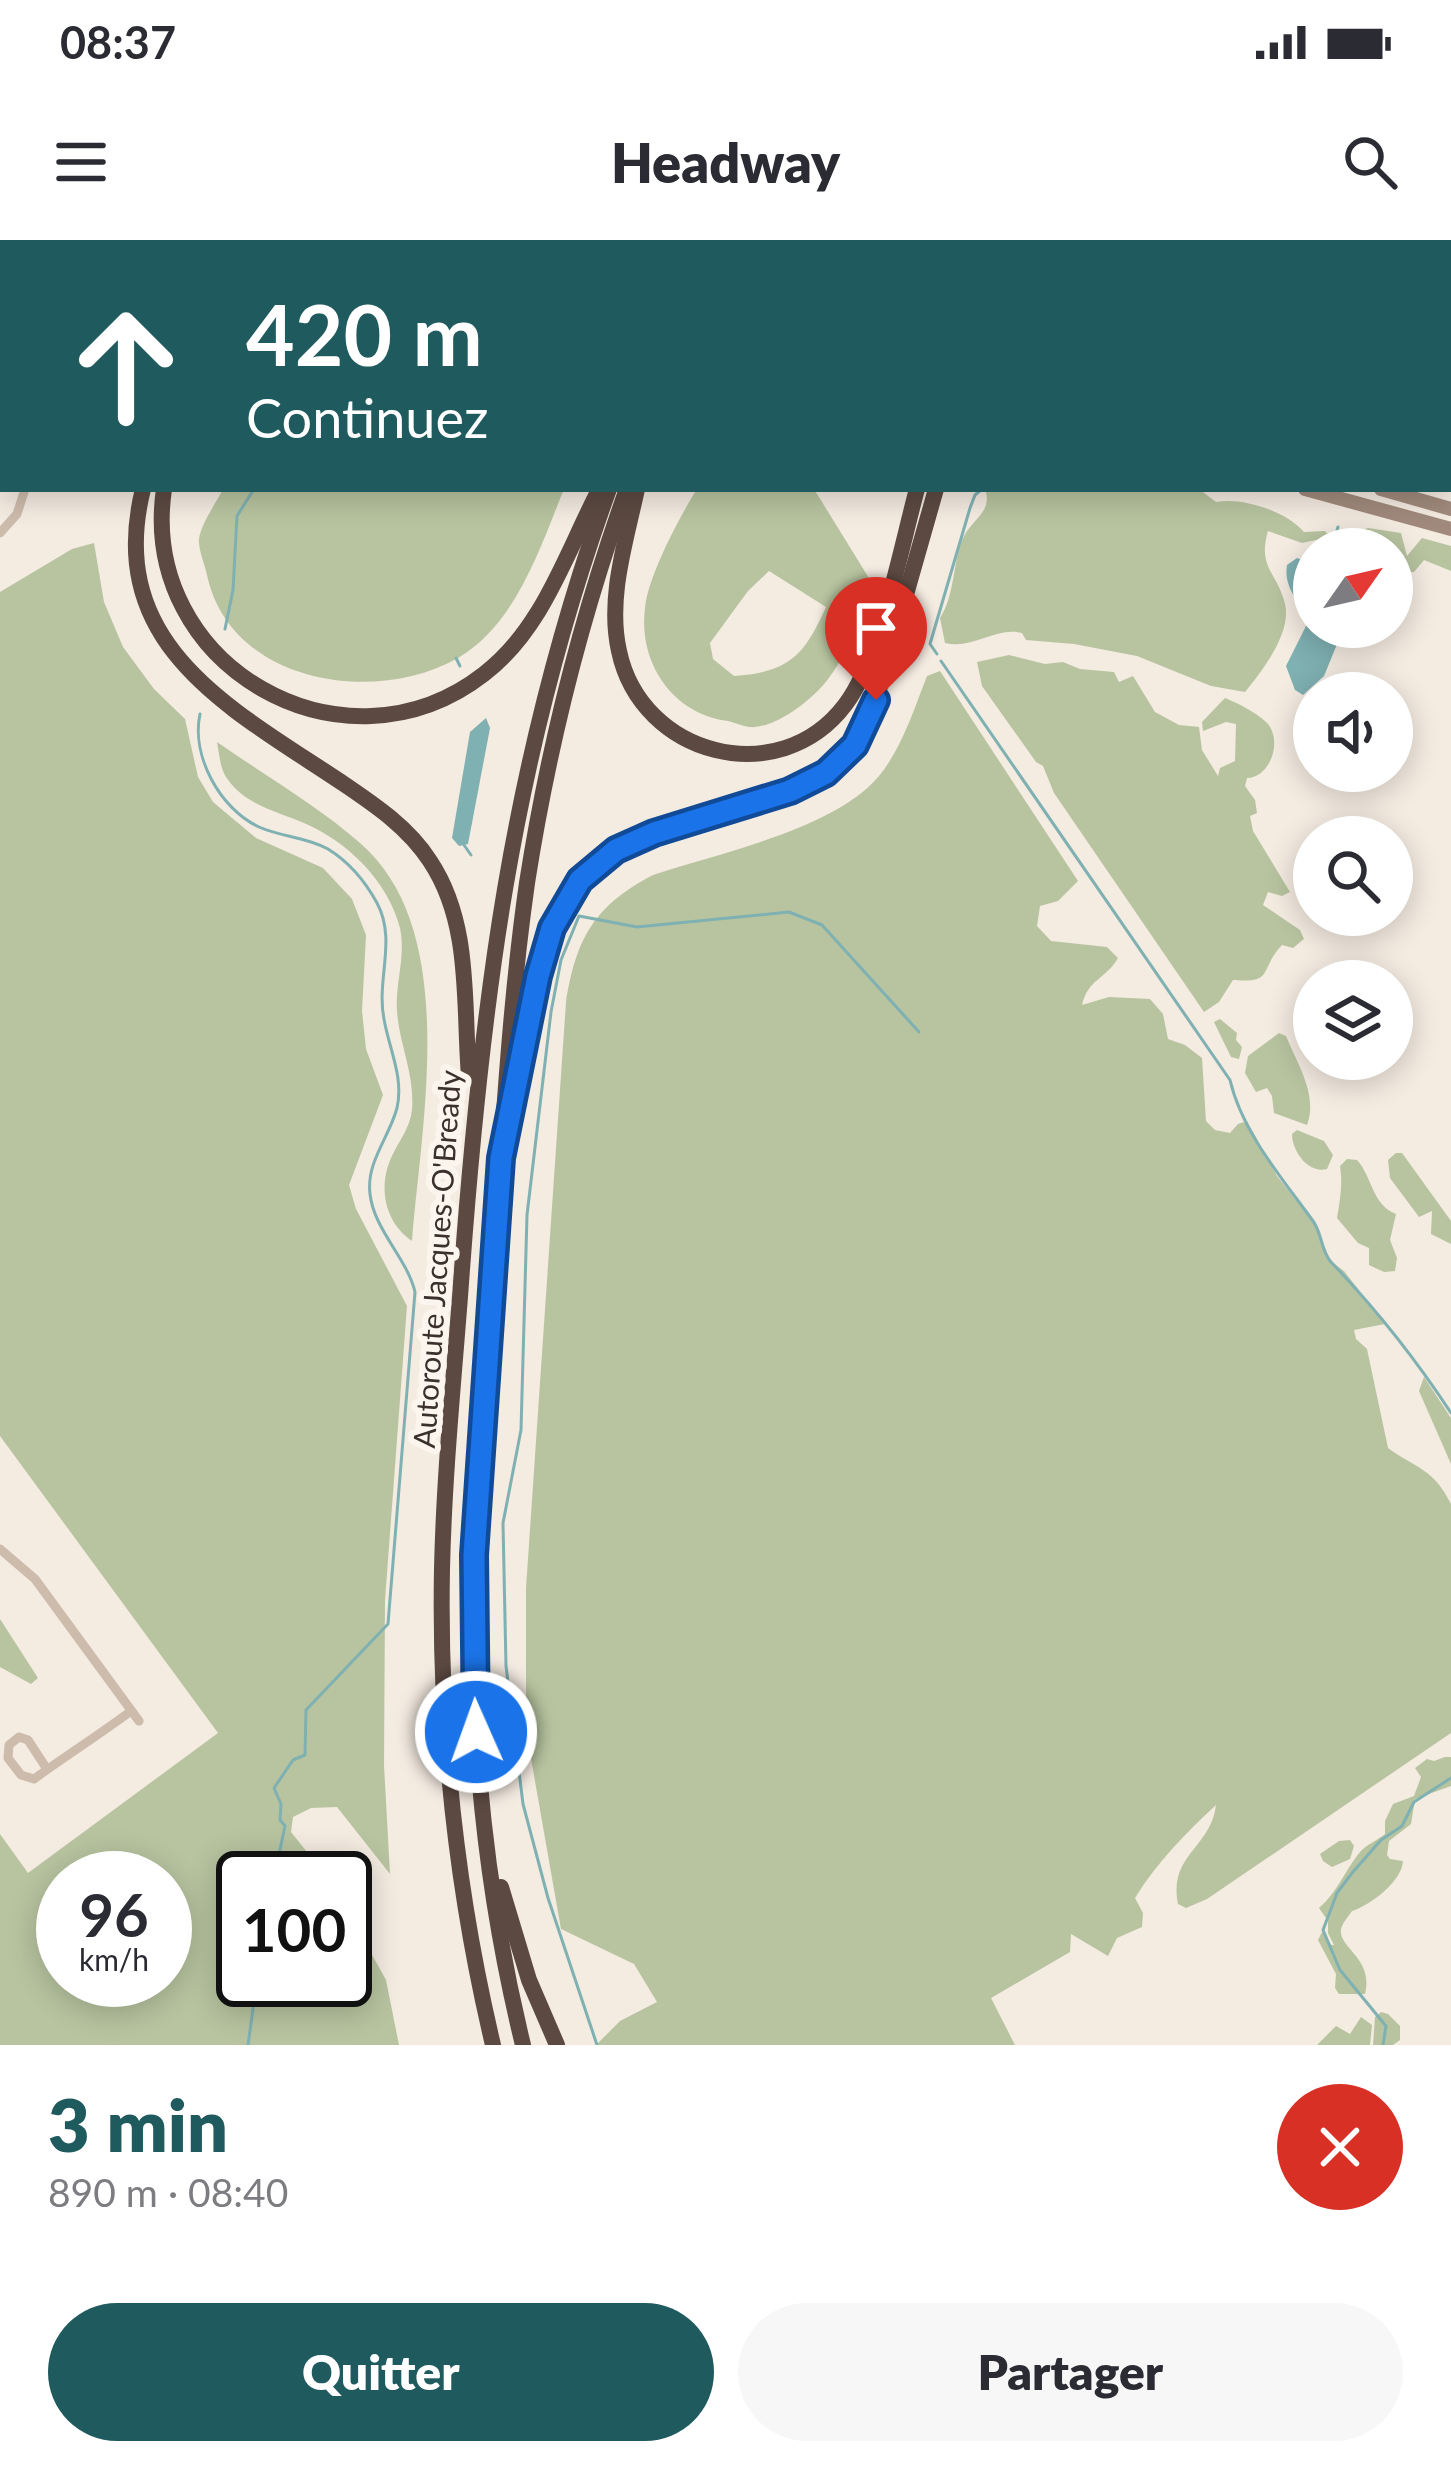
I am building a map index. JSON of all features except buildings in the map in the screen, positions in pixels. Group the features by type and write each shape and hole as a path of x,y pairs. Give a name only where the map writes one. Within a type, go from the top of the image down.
{"highway":[{"path":"142,492 135,540 140,581 154,623 173,655 224,703 396,822 439,875 461,950 473,1124"},
{"path":"164,492 162,541 170,578 187,616 211,649 241,676 286,701 327,713 368,716 436,702 497,663 540,608 598,492"},
{"name":"Autoroute Jacques-O'Bready","path":"493,2045 474,1956 451,1800 442,1635 446,1492 473,1124 489,973 518,804 558,646 608,492"},
{"name":"Autoroute Jacques-O'Bready","path":"523,2045 502,1951 484,1828 474,1688 474,1555 517,965 542,800 585,619 626,492"},
{"path":"636,492 616,596 616,638 625,673 644,706 671,732 710,751 747,755 802,741 833,720 850,698 869,660 916,492"},
{"path":"501,1158 541,965 567,898 591,868 625,845 795,790 846,756 874,705 935,492"},
{"path":"484,1828 529,1980 557,2045"},
{"path":"474,1956 483,2045"}],"main road":[{"path":"1316,492 1451,529"},
{"path":"1392,492 1451,508"}],"street":[{"path":"0,533 17,514 24,492"},
{"path":"0,1549 35,1579 135,1716 60,1762 45,1766 34,1778 24,1778 8,1758 9,1745 19,1737 28,1739 45,1766"}],"green space":[{"path":"221,492 563,492 524,583 496,626 458,658 424,673 387,680 310,675 274,661 244,640 221,612 207,575 199,539"},
{"path":"695,492 816,492 872,583 847,648 825,683 793,711 755,727 708,716 676,697 654,666 644,628 647,595","holes":["769,571 826,607 810,638 781,665 734,676 713,659 710,643"]},
{"path":"986,492 1203,492 1216,502 1263,507 1286,518 1300,528 1293,528 1293,540 1268,531 1265,543 1286,615 1274,651 1245,692 1211,686 1137,656 1026,640 1022,633 945,643 940,618 959,550 985,507"},
{"path":"1422,538 1451,546 1451,571 1424,560 1414,572 1413,549"},
{"path":"94,543 104,602 123,647 154,689 185,719 198,777 213,802 256,838 323,868 352,899 366,935 362,1011 366,1049 383,1095 349,1185 356,1209 407,1306 385,1600 384,1765 390,1874 337,1807 311,1808 293,1817 291,1832 306,1851 216,1851 216,2007 372,2007 372,1955 386,1980 399,2045 0,2045 0,1834 28,1873 36,1867 36,2007 192,2007 192,1851 58,1851 218,1733 0,1436 0,592 72,549"},
{"path":"1009,655 1114,672 1119,682 1133,676 1155,712 1179,725 1199,727 1202,750 1218,776 1220,768 1235,761 1236,724 1226,722 1203,731 1202,722 1225,698 1264,720 1272,732 1274,749 1267,766 1247,778 1245,786 1255,800 1257,813 1250,816 1253,831 1290,892 1282,896 1268,892 1263,905 1293,925 1293,936 1304,939 1293,948 1282,945 1261,977 1233,980 1219,1002 1204,1012 1054,793 1043,766 982,686 977,662"},
{"path":"940,671 1078,881 1058,901 1040,906 1037,926 1051,941 1107,947 1118,958 1088,990 1082,1005 1109,997 1150,999 1163,1014 1168,1039 1202,1058 1206,1121 1215,1130 1230,1133 1247,1121 1277,1176 1317,1227 1329,1260 1344,1271 1385,1324 1354,1330 1367,1349 1388,1448 1431,1476 1451,1504 1451,1733 1207,1899 1186,1908 1178,1904 1179,1874 1207,1832 1216,1805 1172,1848 1135,1898 1143,1913 1142,1927 1117,1938 1108,1956 1071,1934 1070,1952 991,1998 1015,2045 596,2045 620,2021 657,2002 634,1964 561,1929 526,1730 526,1588 570,979 592,926 633,886 653,875 806,825 859,795 894,753 927,676"},
{"path":"217,742 360,843 392,880 412,925 423,976 427,1031 412,1241 389,1212 385,1189 389,1164 412,1110 397,1011 402,939 394,911 376,879 351,852 233,787 222,769"},
{"path":"1220,1019 1237,1033 1242,1047 1239,1059 1231,1057 1214,1022"},
{"path":"1279,1033 1286,1036 1293,1052 1293,1080 1305,1080 1310,1103 1307,1125 1274,1113 1267,1088 1256,1092 1245,1073 1248,1056"},
{"path":"1297,1130 1324,1141 1333,1155 1327,1169 1302,1160 1293,1141"},
{"path":"1402,1153 1451,1221 1451,1244 1431,1234 1432,1211 1419,1217 1390,1178 1388,1160"},
{"path":"1347,1159 1357,1160 1382,1204 1396,1214 1390,1240 1397,1258 1395,1271 1369,1265 1369,1248 1358,1243 1337,1218 1340,1166"},
{"path":"1424,1377 1451,1418 1451,1464 1419,1391"},
{"path":"0,1619 38,1678 31,1684 0,1667"},
{"path":"1451,1757 1451,1786 1415,1799 1411,1824 1389,1841 1387,1855 1403,1861 1397,1876 1376,1898 1352,1911 1342,1926 1342,1936 1361,1963 1366,1982 1365,1994 1339,1994 1336,1974 1318,1940 1322,1932 1334,1945 1319,1908 1360,1852 1385,1834 1393,1804 1414,1796 1421,1777 1415,1768 1427,1759"},
{"path":"1350,1840 1354,1846 1350,1859 1332,1867 1323,1861 1320,1854 1339,1841"},
{"path":"1381,2012 1400,2026 1400,2040 1393,2045 1373,2045 1375,2017"},
{"path":"1361,2017 1372,2025 1370,2045 1317,2045 1336,2026 1350,2034"}],"water":[{"path":"1293,561 1293,592 1288,581 1287,565"},
{"path":"1295,648 1335,648 1326,672 1293,672 1293,685 1286,666"},
{"path":"486,718 490,728 468,844 459,846 452,838 470,732"}],"waterway":[{"path":"225,629 233,590 237,516 252,492"},
{"path":"937,654 930,644 978,492"},
{"path":"456,658 460,666"},
{"path":"941,661 1230,1080 1253,1136 1316,1226 1328,1258 1394,1334 1451,1413"},
{"path":"200,714 204,763 232,808 259,827 336,854 362,880 383,917 382,1004 399,1097 371,1171 370,1194 415,1292 388,1624 306,1710 305,1755 293,1760 274,1788 285,1826 280,1851"},
{"path":"464,845 471,855"},
{"path":"597,2045 548,1898 523,1804 506,1666 503,1523 521,1430 527,1215 561,960 579,916 637,927 789,912 822,925 919,1032"},
{"path":"1383,2045 1386,2026 1340,1970 1323,1930 1337,1893 1352,1873 1381,1840 1402,1826 1414,1802 1451,1778"},
{"path":"248,2045 253,2007"}],"route":[{"path":"476,1732 474,1555 501,1158 552,928 580,880 616,850 654,833 790,791 826,773 855,745 876,700"}]}
